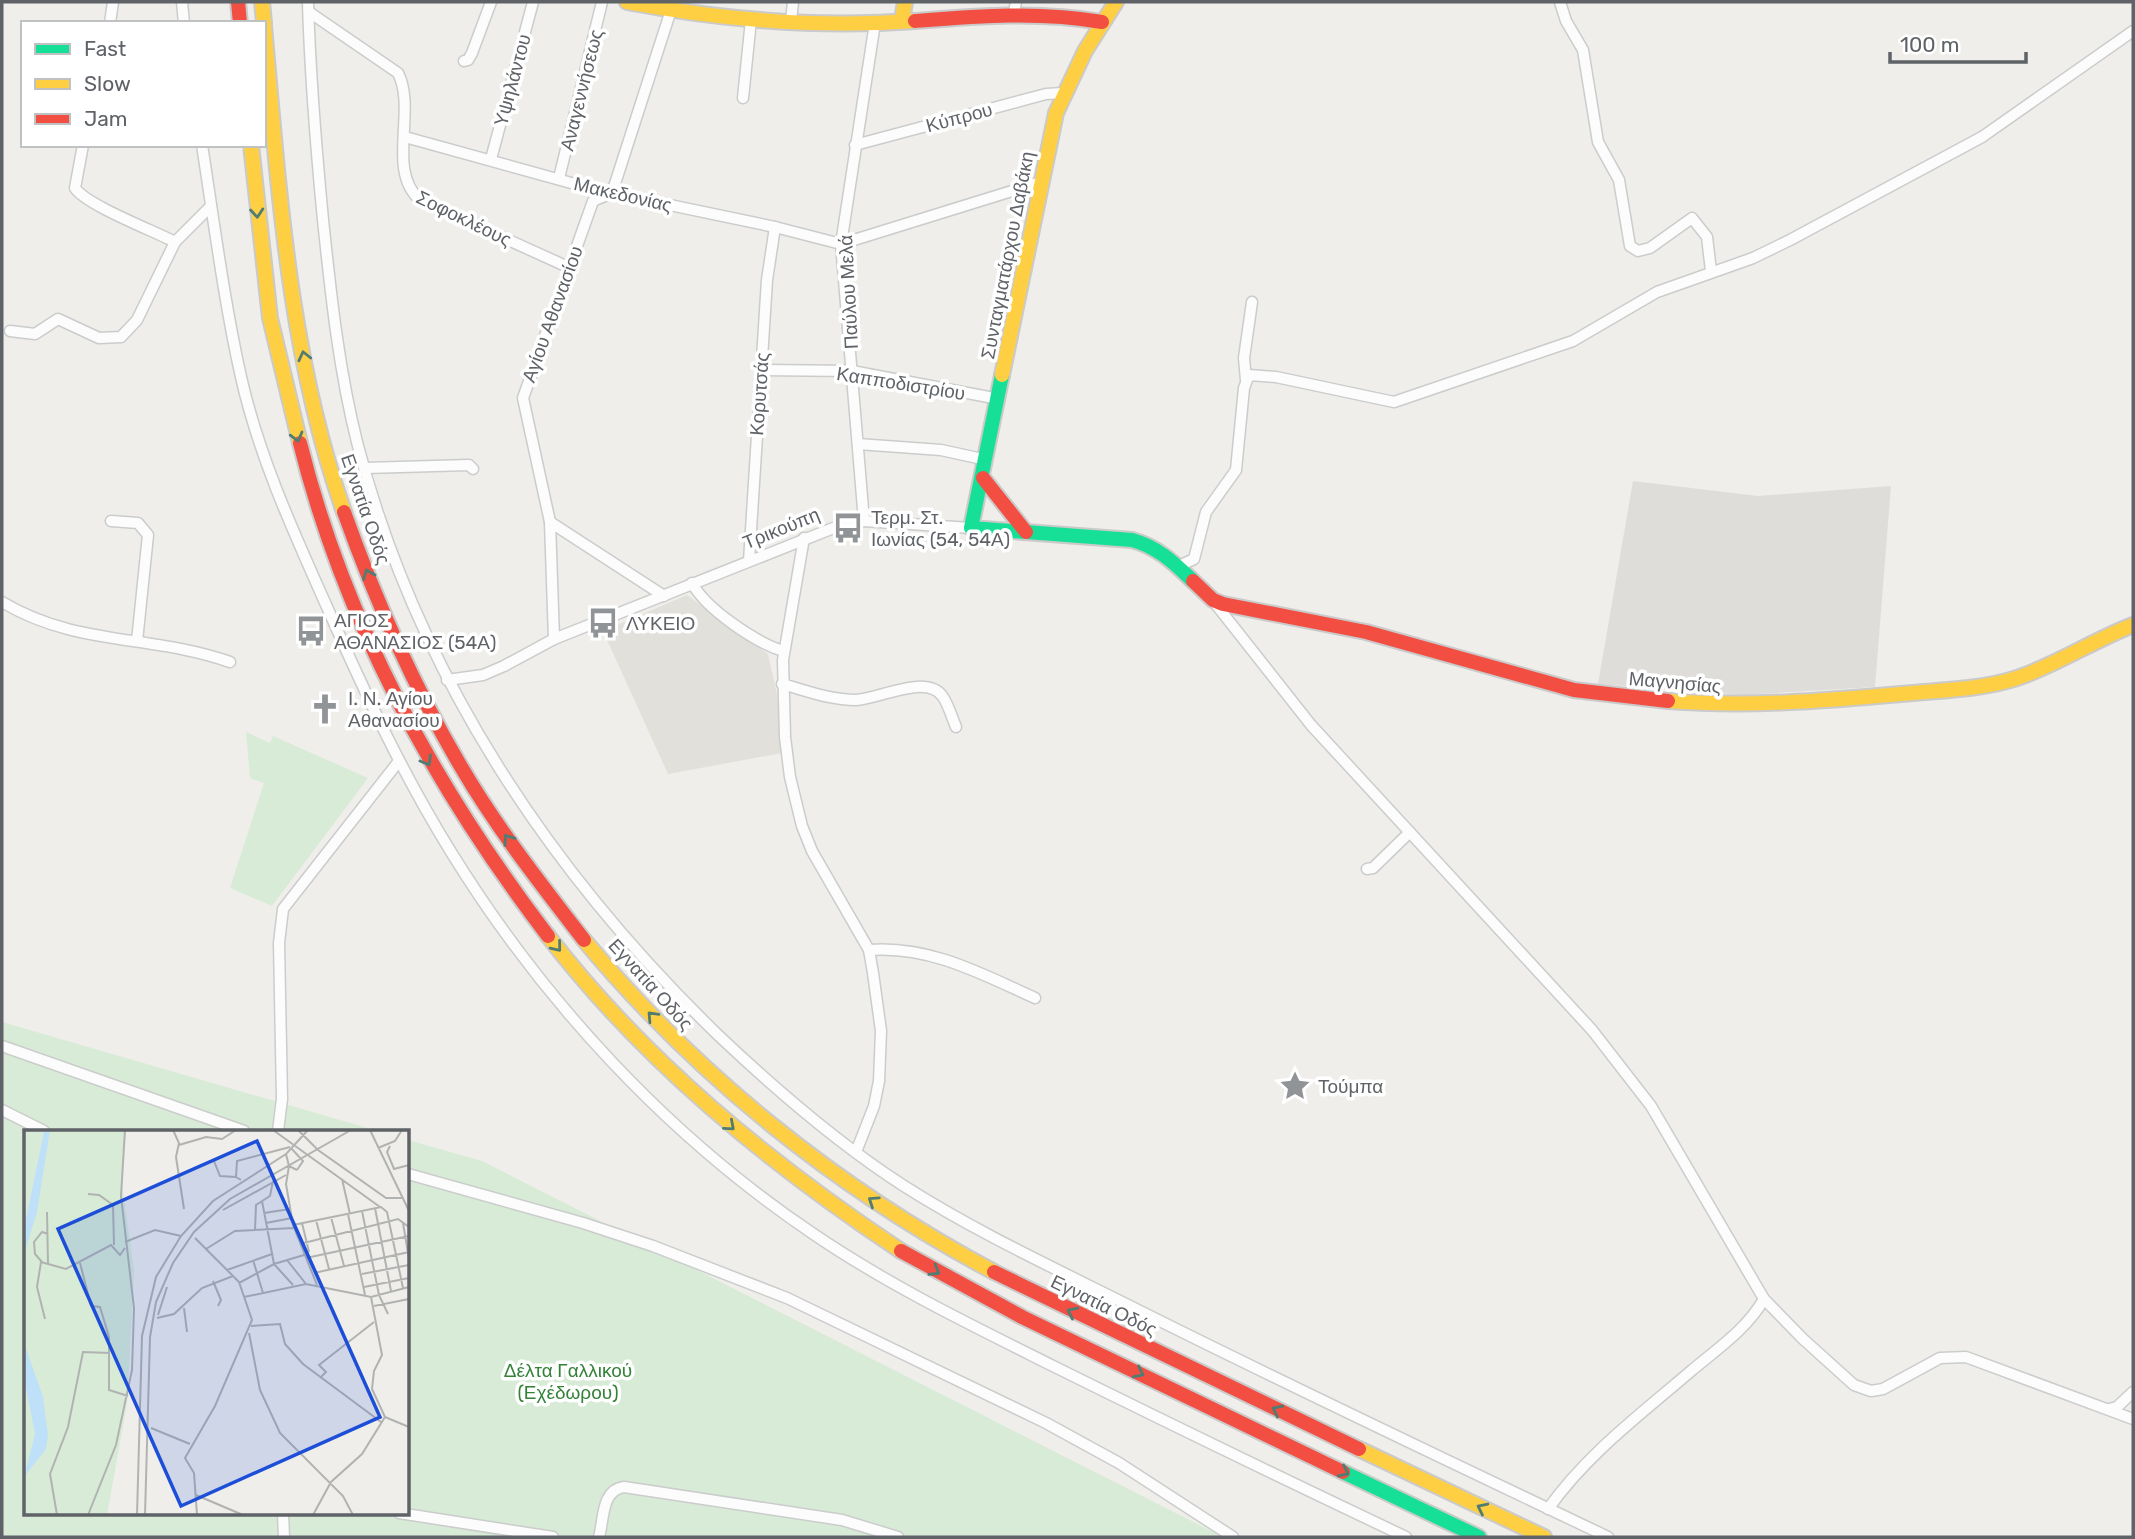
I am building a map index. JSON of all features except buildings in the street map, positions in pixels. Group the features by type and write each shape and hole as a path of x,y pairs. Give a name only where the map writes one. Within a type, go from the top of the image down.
{"main road":[{"path":"238,2 240,21"},
{"name":"Εγνατία Οδός","path":"262,2 264,21"},
{"path":"627,2 751,20 875,23 1015,7 1102,22"},
{"path":"902,20 905,2"},
{"name":"Συνταγματάρχου Δαβάκη","path":"971,528 987,460 1041,182 1063,93 1116,2"},
{"name":"Εγνατία Οδός","path":"266,46 286,253 299,336 333,476 351,529 407,669 449,748 548,894 611,971 681,1046 751,1109 831,1172 914,1227 1062,1307 1544,1537"},
{"path":"251,147 261,257 275,342 311,486 353,606 383,676 431,768 526,910 591,989 634,1037 732,1128 816,1194 910,1256 1036,1324 1479,1537"},
{"path":"983,478 1026,532"},
{"name":"Τρικούπη","path":"971,528 1132,540 1158,549 1213,600"},
{"name":"Μαγνησίας","path":"1213,600 1237,608 1366,632 1574,690 1619,697 1730,706 1779,705 1977,687 2032,673 2098,638 2133,625"}],"street":[{"path":"110,21 113,2"},
{"path":"182,2 184,21"},
{"path":"464,61 468,60 472,53 491,2"},
{"name":"Υψηλάντου","path":"491,159 533,2"},
{"name":"Αναγεννήσεως","path":"559,178 601,2"},
{"path":"791,21 793,2"},
{"path":"1560,2 1566,21 1583,50 1598,142 1619,180 1630,246 1637,251 1650,248 1692,218 1707,237 1711,271"},
{"path":"308,7 317,155 332,307 340,358 365,468 387,538 415,611 447,680 502,776 583,889 654,970 800,1110 856,1153 914,1192 1029,1255 1257,1369 1608,1537"},
{"name":"Σοφοκλέους","path":"308,7 398,73 402,80 407,185 420,200 568,267"},
{"path":"593,190 593,201 612,193 671,10"},
{"path":"743,98 751,20"},
{"name":"Παύλου Μελά","path":"864,521 841,244 875,23"},
{"path":"1246,380 1253,374 1276,377 1394,402 1573,341 1633,304 1711,271 1753,258 1790,240 1982,137 2133,31"},
{"name":"Κύπρου","path":"855,145 1046,94 1063,93"},
{"name":"Μακεδονίας","path":"405,137 559,178 593,190 775,227 841,244"},
{"path":"83,147 75,180 80,196 176,242"},
{"path":"202,147 242,379 265,459 313,576 399,761 451,852 504,931 592,1041 657,1108 768,1202 846,1255 928,1303 1405,1537"},
{"path":"841,244 1041,182"},
{"name":"Αγίου Αθανασίου","path":"554,639 550,522 523,398 593,201"},
{"path":"10,331 35,334 58,319 99,338 121,337 137,320 176,242 211,206"},
{"name":"Κορυτσάς","path":"749,561 767,279 775,227"},
{"path":"1179,566 1194,559 1206,512 1234,477 1246,380 1244,358 1252,302"},
{"name":"Καπποδιστρίου","path":"761,370 852,371 999,399"},
{"path":"858,444 941,450 987,460"},
{"path":"365,468 442,464 469,465 473,469"},
{"path":"111,521 138,523 148,536 136,641"},
{"name":"Τρικούπη","path":"447,680 483,675 554,639 804,538 864,521 971,528"},
{"path":"550,522 664,596"},
{"path":"804,538 783,651 782,684 790,777 802,826 812,851 869,950 881,1031 879,1081 874,1106 856,1153"},
{"path":"692,583 709,606 755,637 783,651"},
{"path":"1213,600 1311,725 1583,1020 1631,1079 1668,1135 1764,1299 1820,1355 1861,1389 1883,1389 1940,1358 1966,1357 2133,1419"},
{"path":"2,602 44,624 90,636 179,647 230,662"},
{"path":"782,684 842,699 872,698 908,687 928,688 943,697 957,727"},
{"path":"278,1130 282,1098 279,943 283,909 399,761"},
{"path":"1367,869 1373,868 1410,832"},
{"path":"869,950 918,952 963,966 1035,998"},
{"path":"2,1046 241,1130"},
{"path":"2,1110 42,1130"},
{"path":"410,1175 595,1227 787,1298 1046,1423 1119,1463 1233,1537"},
{"path":"1548,1509 1600,1450 1721,1347 1746,1323 1764,1299"},
{"path":"2109,1409 2116,1407 2133,1392"},
{"path":"599,1537 609,1494 615,1488 842,1520 898,1537"},
{"path":"283,1514 284,1537"},
{"path":"405,1514 553,1537"}],"shaded area":[{"path":"1633,481 1758,496 1891,486 1875,687 1742,695 1598,684"},
{"path":"687,595 768,654 777,695 782,753 668,774 603,631"}],"green space":[{"path":"246,732 270,743 273,736 368,778 272,906 230,888 264,783 250,778"},
{"name":"Δέλτα Γαλλικού (Εχέδωρου)","path":"2,1022 375,1130 24,1130 24,1514 410,1514 410,1141 482,1161 1223,1537 2,1537"}],"traffic: fast":[{"path":"1002,375 971,528 1132,540 1158,551 1193,581"},
{"path":"1343,1472 1479,1537"}],"traffic: slow":[{"path":"262,2 264,21"},
{"path":"627,2 698,14 770,21 842,24 915,21"},
{"path":"902,20 905,2"},
{"path":"1002,375 1056,113 1085,51 1116,2"},
{"path":"266,48 281,211 298,333 325,453 344,512"},
{"path":"251,147 270,318 300,443"},
{"path":"1668,701 1785,702 1989,685 2031,673 2133,625"},
{"path":"548,936 626,1026 711,1108 804,1182 901,1251"},
{"path":"584,940 674,1038 773,1126 880,1204 994,1272"},
{"path":"1359,1449 1544,1537"}],"traffic: jam":[{"path":"238,2 240,21"},
{"path":"915,21 985,16 1055,16 1102,22"},
{"path":"300,443 342,576 399,702 468,822 548,936"},
{"path":"983,478 1026,532"},
{"path":"344,512 396,641 443,735 503,833 584,940"},
{"path":"1193,581 1213,600 1223,604 1366,632 1574,690 1668,701"},
{"path":"901,1251 1022,1317 1343,1472"},
{"path":"994,1272 1359,1449"}],"place":[{"name":"Τερμ. Στ. Ιωνίας (54, 54Α)","path":"848,528"},
{"name":"ΛΥΚΕΙΟ","path":"603,623"},
{"name":"ΑΓΙΟΣ ΑΘΑΝΑΣΙΟΣ (54Α)","path":"311,631"},
{"name":"Ι. Ν. Αγίου Αθανασίου","path":"325,709"},
{"name":"Τούμπα","path":"1295,1086"}]}
